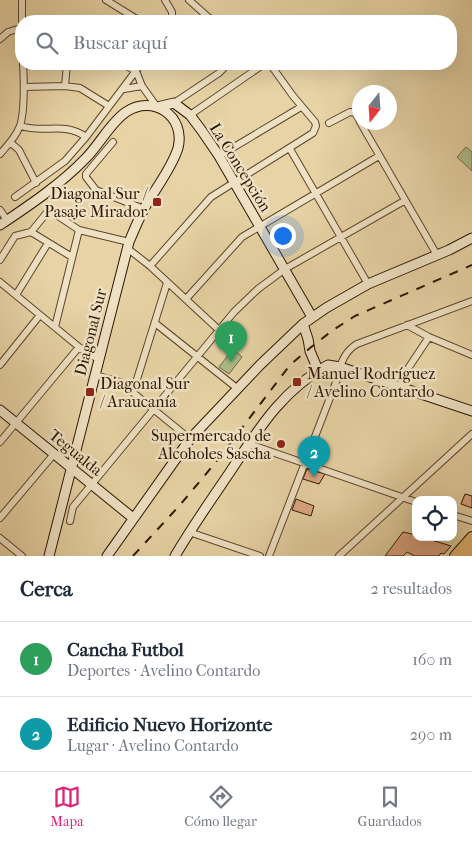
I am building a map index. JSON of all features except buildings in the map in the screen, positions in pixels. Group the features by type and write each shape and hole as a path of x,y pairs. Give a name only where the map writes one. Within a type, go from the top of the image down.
{"main road":[{"name":"La Concepción","path":"174,103 190,115 202,131 234,182 312,317"},
{"path":"4,223 79,165 126,112 142,105 158,106 174,103"},
{"name":"Diagonal Sur","path":"49,556 128,245 144,209 176,153 179,142 177,126 171,115 158,106"},
{"path":"106,556 190,439 303,324 368,284 472,238"},
{"path":"303,324 310,351 318,370"},
{"path":"175,556 189,532 278,404 318,370 328,365 400,386 472,411"},
{"name":"Tegualda","path":"0,410 133,518"},
{"path":"455,556 472,537"},
{"path":"466,556 472,549"}],"street":[{"path":"22,0 22,15"},
{"path":"106,0 130,15"},
{"path":"165,0 172,15"},
{"path":"189,0 206,15"},
{"path":"0,39 8,32 15,30"},
{"path":"0,154 11,143 20,126 24,87 23,70"},
{"path":"65,86 66,70"},
{"path":"174,103 219,73 220,70"},
{"path":"190,115 255,70"},
{"path":"150,266 207,201 234,182 314,133 315,122 301,107 274,70"},
{"path":"136,71 142,86 158,106"},
{"path":"16,197 65,161 124,89 136,71"},
{"path":"24,87 65,86 80,88 109,106"},
{"path":"124,89 142,86"},
{"path":"218,156 301,107"},
{"path":"329,123 352,112"},
{"path":"20,126 30,129 70,129 86,137"},
{"path":"364,130 437,255"},
{"path":"113,142 86,174 86,177 96,190 144,209"},
{"path":"11,143 19,150 36,183"},
{"path":"290,149 368,284"},
{"path":"186,299 242,237 379,156"},
{"path":"70,521 73,507 246,298 285,270 404,200"},
{"path":"0,210 4,223"},
{"path":"0,260 15,236 31,232 49,210 79,230 128,245 219,330"},
{"path":"55,327 79,230"},
{"path":"31,232 72,257"},
{"path":"16,296 48,243"},
{"path":"124,263 143,261"},
{"path":"133,392 167,283"},
{"path":"1,286 79,347 92,356 99,358"},
{"path":"269,556 338,377 343,358 352,347 472,301"},
{"path":"0,365 40,315"},
{"path":"155,324 238,389"},
{"path":"407,325 429,337 472,355"},
{"path":"400,386 407,370 429,337"},
{"path":"0,442 79,347"},
{"path":"94,375 116,381 133,392 190,439"},
{"path":"339,556 472,434"},
{"path":"249,444 412,501"},
{"path":"0,518 54,454"},
{"path":"457,515 472,521"},
{"path":"189,532 260,556"},
{"path":"0,538 22,556"}],"green space":[{"path":"466,147 472,152 472,171 457,157"},
{"path":"233,349 242,357 229,374 219,367"}],"railway":[{"path":"133,556 216,462 290,365 333,330 355,316 472,265"}],"place":[{"name":"Diagonal Sur / Pasaje Mirador","path":"157,202"},
{"name":"Cancha Futbol","path":"231,362"},
{"name":"Manuel Rodríguez / Avelino Contardo","path":"297,382"},
{"name":"Diagonal Sur / Araucanía","path":"90,392"},
{"name":"Supermercado de Alcoholes Sascha","path":"281,444"},
{"name":"Edificio Nuevo Horizonte","path":"314,477"}]}
